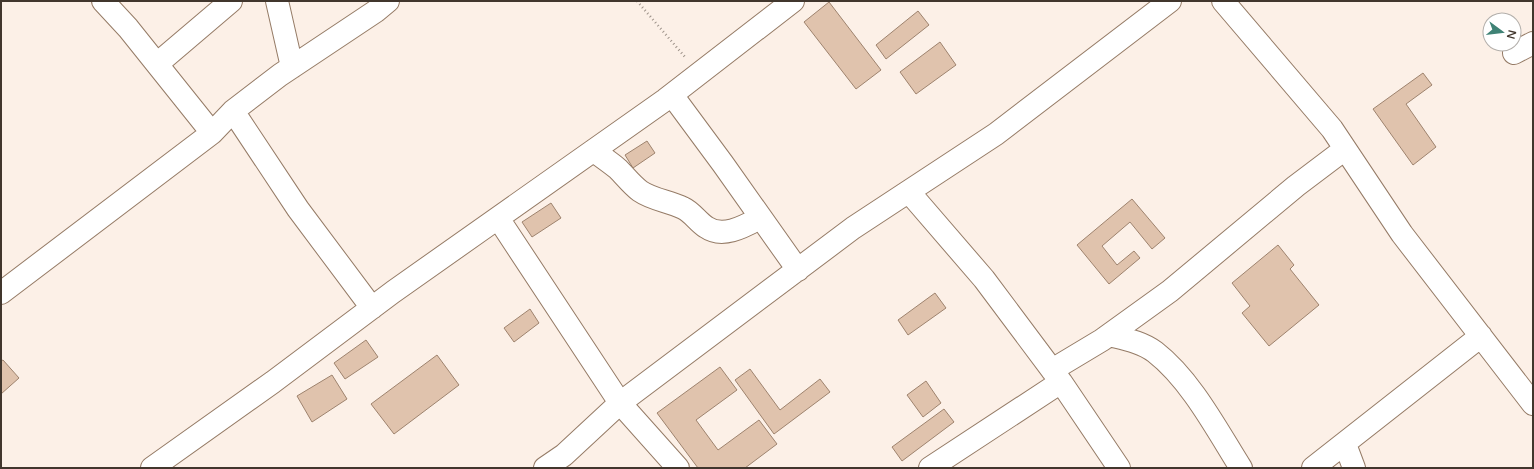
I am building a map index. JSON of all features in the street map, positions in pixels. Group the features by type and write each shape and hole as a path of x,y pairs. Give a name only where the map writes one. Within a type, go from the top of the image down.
{"street":[{"path":"103,1 128,28 212,133"},
{"path":"157,64 231,1"},
{"path":"277,1 292,67"},
{"path":"1,293 212,133 233,111 292,67 376,12 388,1"},
{"path":"152,468 273,382 372,308 672,95 793,1"},
{"path":"545,468 564,455 620,403 853,228 996,134 1170,1"},
{"path":"1223,1 1332,129 1402,234 1533,404"},
{"path":"672,95 798,270"},
{"path":"233,111 298,209 372,308"},
{"path":"930,468 1170,291 1296,186 1345,149"},
{"path":"594,150 617,168 639,190 655,199 683,208 693,214 706,227 713,231 732,231 744,227 760,218"},
{"path":"908,192 984,279 1056,376 1119,468"},
{"path":"498,218 620,403 678,468"},
{"path":"1109,335 1134,342 1154,352 1174,370 1202,405 1241,468"},
{"path":"1313,468 1481,336"},
{"path":"1345,444 1354,468"}],"path":[{"path":"637,1 674,42 699,74"}],"building":[{"path":"829,2 881,70 856,89 804,22"},
{"path":"918,11 929,25 886,59 876,45"},
{"path":"940,42 956,65 916,94 900,72"},
{"path":"1423,73 1432,85 1406,104 1436,147 1413,165 1373,109"},
{"path":"647,141 655,153 633,168 625,155"},
{"path":"1132,199 1165,238 1152,249 1130,222 1102,246 1117,265 1134,251 1140,258 1109,284 1077,245"},
{"path":"551,203 561,218 532,237 522,222"},
{"path":"1278,245 1294,265 1290,269 1319,305 1269,346 1242,313 1250,306 1232,283"},
{"path":"935,293 946,308 908,335 898,320"},
{"path":"530,309 539,323 514,342 504,328"},
{"path":"366,340 378,357 345,379 334,363"},
{"path":"437,355 459,385 394,434 371,404"},
{"path":"3,360 19,378 1,394 1,361"},
{"path":"720,367 737,390 696,420 718,450 759,420 777,444 745,468 698,468 657,413"},
{"path":"750,369 780,410 820,379 830,392 774,434 735,380"},
{"path":"332,375 347,399 312,422 297,396"},
{"path":"926,381 941,403 923,417 907,395"},
{"path":"944,409 954,422 902,461 892,447"}]}
